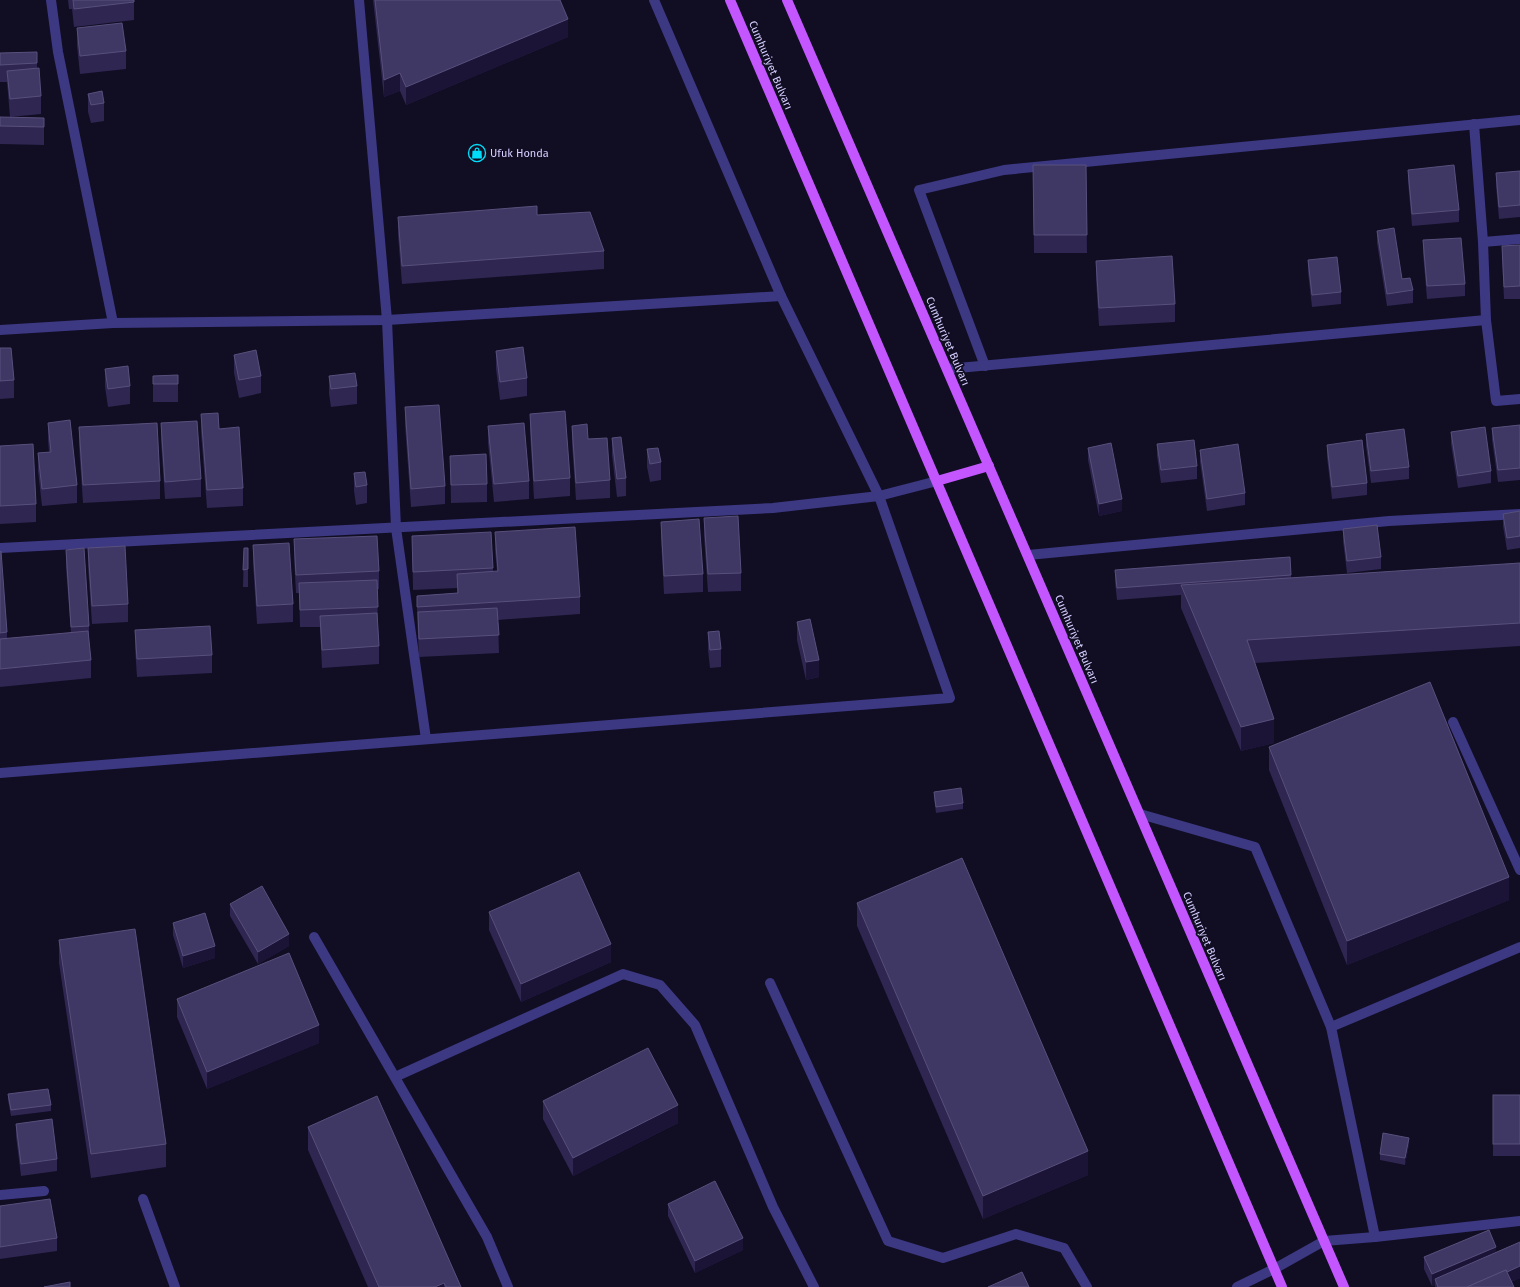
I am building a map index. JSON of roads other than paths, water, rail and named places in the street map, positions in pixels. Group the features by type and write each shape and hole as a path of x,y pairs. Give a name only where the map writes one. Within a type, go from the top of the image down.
{"main road":[{"name":"Cumhuriyet Bulvarı","path":"730,0 1282,1287"},
{"name":"Cumhuriyet Bulvarı","path":"787,0 1344,1287"},
{"path":"937,481 989,466"}],"street":[{"path":"51,0 58,52 113,323"},
{"path":"359,0 387,320 396,528 426,739"},
{"path":"0,773 950,698 879,496 781,296 654,0"},
{"path":"985,366 919,190 1004,170 1520,120"},
{"path":"1474,124 1483,242 1486,320 1496,401 1520,399"},
{"path":"1483,242 1520,238"},
{"path":"0,330 113,323 387,320 781,296"},
{"path":"947,369 1486,320"},
{"path":"0,548 773,508 879,496 937,481"},
{"path":"1028,555 1389,521 1520,514"},
{"path":"1453,722 1520,870"},
{"path":"1140,814 1255,847 1331,1027 1376,1237"},
{"path":"314,936 487,1237 508,1287"},
{"path":"1331,1027 1520,947"},
{"path":"395,1077 623,974 660,985 695,1026 773,1207 814,1287"},
{"path":"770,983 888,1240 943,1258 1016,1234 1064,1248 1087,1287"},
{"path":"0,1196 44,1191"},
{"path":"143,1199 175,1287"},
{"path":"1237,1287 1274,1269 1324,1241 1376,1237 1520,1221"}],"place":[{"name":"Ufuk Honda","path":"477,153"}]}
